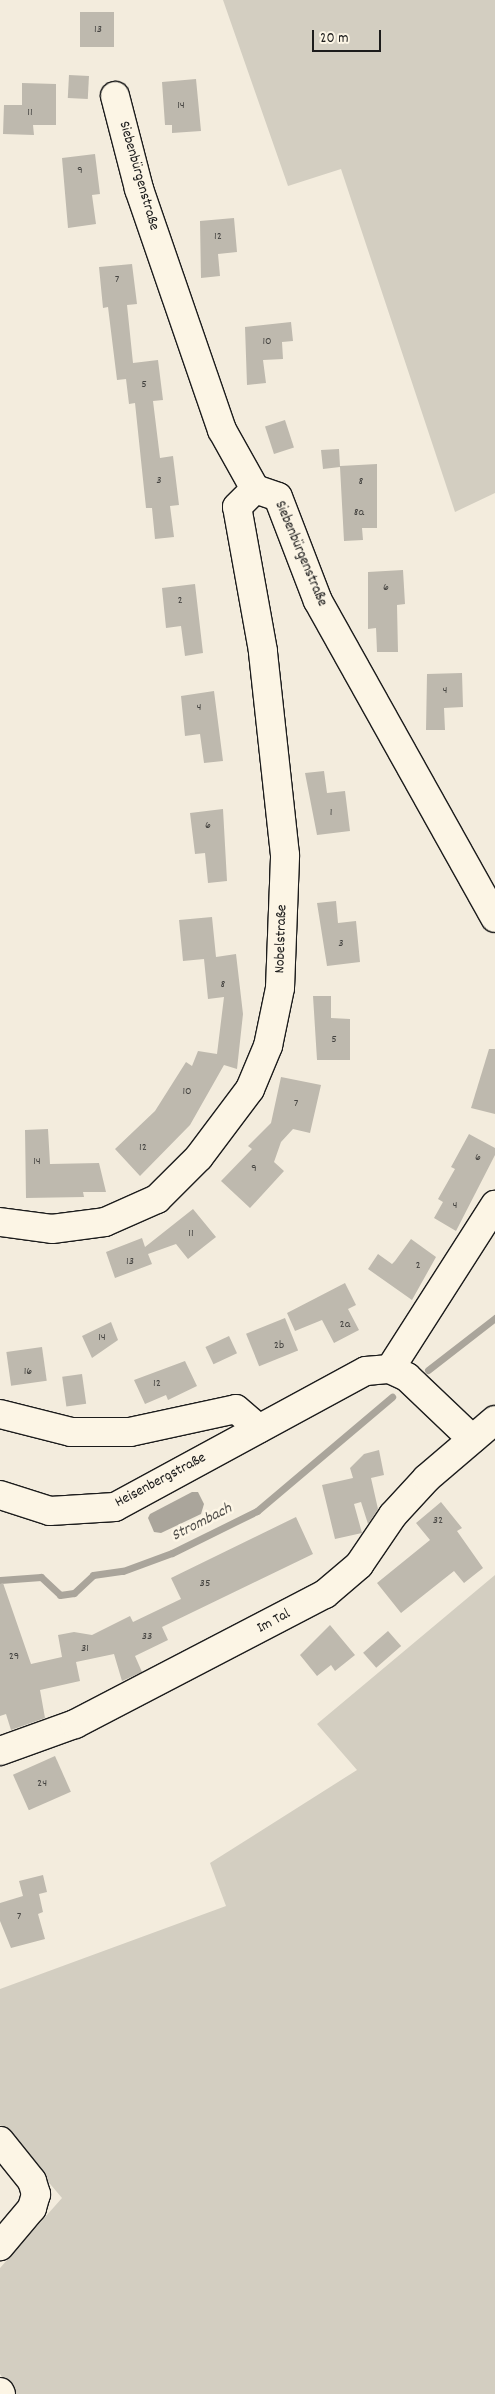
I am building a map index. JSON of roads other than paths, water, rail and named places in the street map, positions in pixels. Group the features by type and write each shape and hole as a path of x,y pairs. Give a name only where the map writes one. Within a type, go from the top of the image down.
{"street":[{"name":"Siebenbürgenstraße","path":"115,96 139,189 222,430 255,488 278,497 318,601 495,918"},
{"name":"Nobelstraße","path":"0,1222 60,1228 105,1222 157,1199 199,1157 250,1089 268,1046 280,988 285,854 264,651 237,507 255,488"},
{"path":"472,1439 407,1377 390,1369 495,1205"},
{"name":"Heisenbergstraße","path":"0,1495 50,1511 115,1507 366,1372 390,1369"},
{"path":"0,1414 71,1432 130,1432 236,1409 259,1429"},
{"name":"Im Tal","path":"0,1751 84,1720 325,1594 359,1565 393,1514 427,1478 495,1420"},
{"path":"0,2141 32,2181 36,2194 32,2208 0,2246"}],"waterway":[{"name":"Strombach","path":"428,1370 495,1318"},
{"name":"Strombach","path":"0,1580 41,1577 60,1595 74,1593 93,1575 123,1571 172,1553 257,1511 392,1397"}]}
